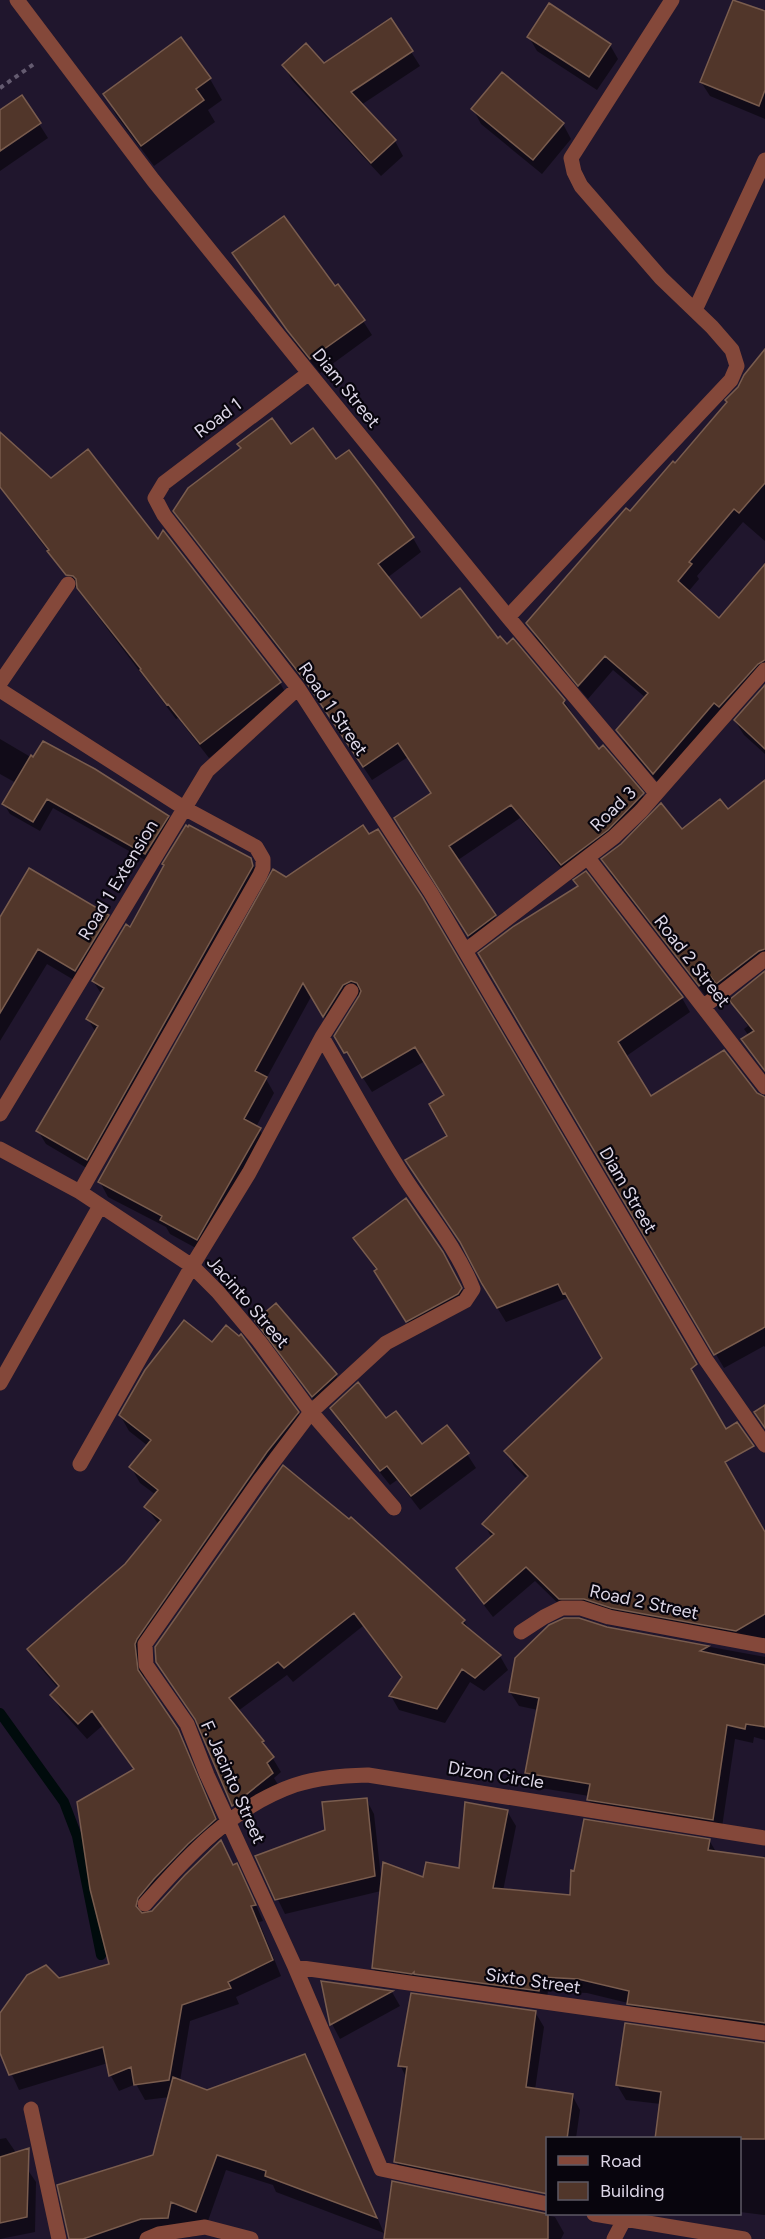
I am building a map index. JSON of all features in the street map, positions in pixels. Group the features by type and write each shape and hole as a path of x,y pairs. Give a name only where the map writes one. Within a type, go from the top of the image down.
{"street":[{"name":"Diam Street","path":"17,0 153,180 508,617 656,793"},
{"path":"508,617 730,380 736,366 732,350 661,278 581,186 574,172 571,158 672,0"},
{"path":"695,310 765,160"},
{"name":"Road 1","path":"155,498 164,483 309,373"},
{"name":"Road 1 Street","path":"155,498 164,515 298,688 431,893 465,951"},
{"path":"0,683 68,584"},
{"name":"Road 3","path":"465,951 588,858 641,811 765,670"},
{"name":"Road 1 Extension","path":"0,1114 207,771 298,688"},
{"path":"0,690 184,808 256,847 262,855 263,868 80,1192"},
{"name":"Road 2 Street","path":"588,858 765,1087"},
{"name":"Diam Street","path":"465,951 706,1360 765,1444"},
{"path":"703,1007 765,959"},
{"path":"80,1464 192,1266 249,1173 322,1037 351,991"},
{"name":"F. Jacinto Street","path":"322,1037 405,1179 441,1231 468,1276 473,1289 465,1301 386,1343 311,1412 259,1481 145,1644 146,1665 187,1724 295,1967 381,2169 546,2204"},
{"name":"Jacinto Street","path":"0,1149 80,1192 192,1266 218,1292 259,1341 311,1412 394,1508"},
{"path":"0,1383 100,1206"},
{"name":"Road 2 Street","path":"521,1632 562,1608 581,1608 609,1617 765,1646"},
{"name":"Dizon Circle","path":"145,1904 186,1857 228,1820 296,1785 337,1777 368,1775 765,1838"},
{"name":"Sixto Street","path":"295,1967 765,2033"},
{"path":"31,2109 59,2239"},
{"path":"599,2215 744,2239"},
{"path":"614,2239 624,2220"},
{"path":"147,2239 159,2234 205,2227 251,2239"}],"path":[{"path":"0,88 56,49"}],"building":[{"path":"733,0 765,11 765,90 759,106 700,82"},
{"path":"549,3 611,44 589,77 527,37"},
{"path":"391,18 413,51 351,92 396,140 371,163 282,65 306,43 324,63"},
{"path":"181,37 211,78 196,89 204,100 141,146 103,94"},
{"path":"502,72 564,123 533,160 471,109"},
{"path":"22,95 41,123 0,151 0,110"},
{"path":"284,216 335,286 338,284 365,320 310,359 232,253"},
{"path":"765,349 765,483 739,513 734,509 689,562 692,564 678,581 719,618 765,564 765,660 758,664 719,707 714,703 653,774 616,730 648,693 605,656 578,686 526,623 626,508 630,511 673,461 675,463 727,402 725,400 738,387 744,375"},
{"path":"272,418 291,444 313,428 336,459 349,450 378,488 414,537 378,564 421,618 460,588 498,638 500,636 507,644 513,638 565,700 563,703 599,749 603,745 644,793 608,830 561,865 511,805 449,846 496,915 468,936 394,818 431,793 398,743 363,767 306,682 173,511 188,488 241,448 237,444"},
{"path":"0,432 51,478 88,449 158,539 163,530 281,682 200,744 77,588 76,579 66,575 0,487"},
{"path":"765,685 765,749 734,720"},
{"path":"43,741 95,769 169,816 145,854 47,799 33,822 2,804 31,755 33,757"},
{"path":"765,780 765,949 759,951 716,984 711,977 699,986 601,859 621,844 661,803 682,829 720,799 728,809"},
{"path":"186,825 251,858 253,866 87,1160 36,1131 98,1026 86,1019 104,988 92,981 126,924 130,927 164,865 162,864"},
{"path":"363,825 369,834 378,829 423,898 697,1364 691,1369 726,1429 737,1422 754,1446 725,1462 765,1532 765,1614 736,1631 611,1608 584,1599 559,1599 526,1567 484,1604 456,1568 494,1534 482,1524 528,1476 504,1451 602,1358 558,1284 497,1308 460,1242 405,1160 447,1136 429,1104 444,1095 415,1047 362,1078 347,1052 344,1053 334,1036 359,996 361,991 357,983 351,981 343,985 323,1017 303,983 255,1071 267,1077 244,1119 261,1128 197,1240 160,1220 162,1216 98,1182 273,869 286,877"},
{"path":"29,868 109,915 75,971 38,949 0,1013 0,917"},
{"path":"586,871 683,997 618,1042 651,1096 724,1050 757,1093 765,1097 765,1327 714,1355 478,953 514,926 578,886 573,880"},
{"path":"765,971 765,1071 741,1039 754,1031 729,1000"},
{"path":"406,1198 443,1252 462,1288 458,1294 406,1322 374,1271 377,1269 353,1238"},
{"path":"276,1303 337,1374 312,1397 255,1321"},
{"path":"184,1320 212,1342 226,1325 239,1336 241,1334 299,1412 267,1452 135,1644 138,1670 178,1729 216,1819 154,1879 138,1898 136,1906 142,1913 152,1911 221,1840 233,1865 237,1863 256,1905 251,1906 273,1960 228,1982 231,1988 182,2005 169,2080 134,2085 131,2067 109,2076 103,2047 9,2075 0,2053 0,2013 27,1975 46,1965 59,1978 109,1964 90,1889 77,1802 134,1769 92,1711 78,1724 50,1695 59,1686 27,1649 125,1564 161,1520 144,1507 158,1490 129,1467 151,1440 119,1415 145,1370"},
{"path":"358,1382 386,1418 396,1411 422,1444 447,1425 469,1453 411,1496 387,1466 380,1471 330,1408"},
{"path":"765,1405 765,1428 754,1412"},
{"path":"283,1465 349,1519 351,1517 465,1620 462,1623 501,1655 475,1678 462,1669 437,1709 389,1696 402,1677 354,1613 284,1668 278,1662 229,1698 274,1757 267,1763 273,1773 232,1806 195,1719 156,1662 155,1647"},
{"path":"564,1618 579,1618 607,1627 709,1646 700,1651 765,1665 765,1727 746,1724 745,1729 727,1725 713,1820 587,1800 590,1784 525,1773 539,1698 509,1692 515,1658 549,1625"},
{"path":"367,1798 375,1876 275,1900 255,1856 325,1830 322,1802"},
{"path":"465,1802 508,1810 493,1888 570,1895 571,1870 574,1871 584,1819 710,1839 708,1850 765,1858 765,2023 627,2004 629,1991 578,1979 541,1977 539,1991 372,1968 383,1862 423,1877 426,1862 459,1868"},
{"path":"321,1981 393,1991 330,2025"},
{"path":"411,1993 536,2011 526,2087 573,2094 567,2137 546,2137 546,2194 394,2162 407,2067 398,2066"},
{"path":"625,2023 765,2043 765,2139 655,2137 661,2092 616,2085"},
{"path":"305,2054 377,2218 265,2176 266,2171 217,2155 196,2212 171,2202 168,2218 141,2219 83,2239 69,2239 57,2185 153,2155 173,2077 207,2090"},
{"path":"29,2148 27,2217 0,2223 0,2157"},
{"path":"392,2181 548,2215 548,2239 384,2239"}],"waterway":[{"path":"0,1713 64,1802 77,1836 101,1955 112,1938"}]}
